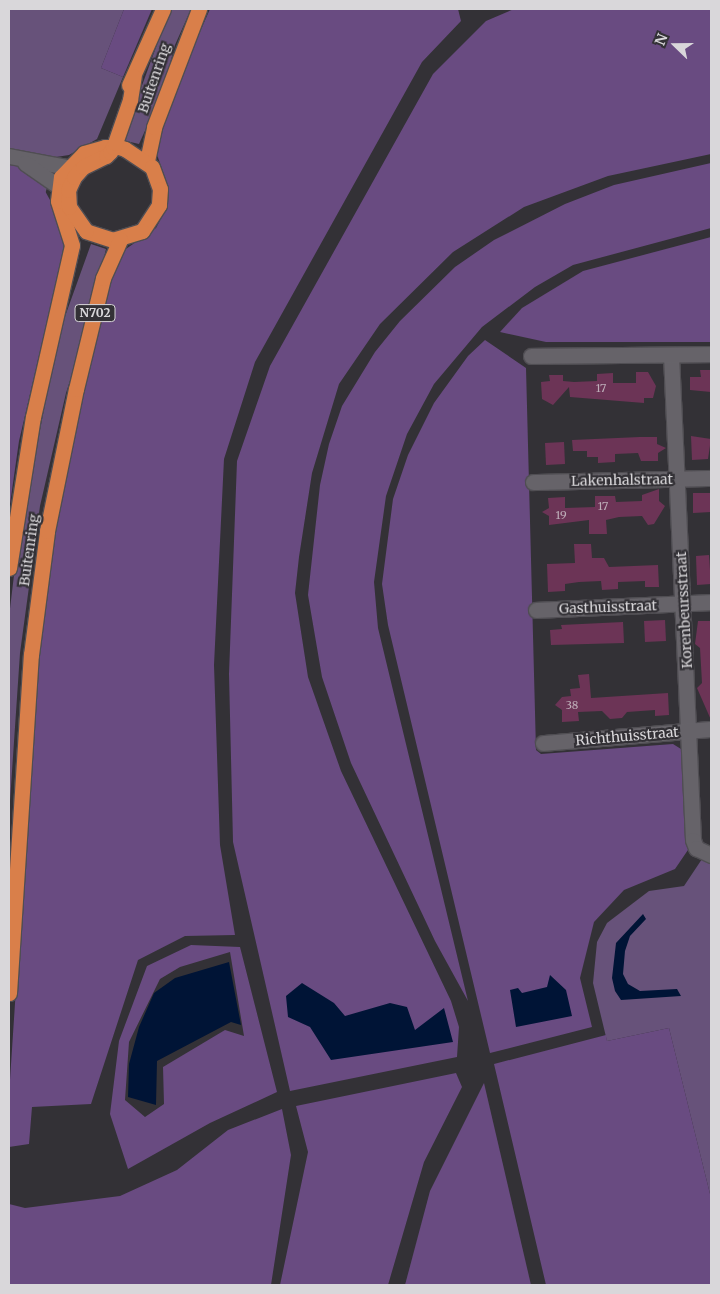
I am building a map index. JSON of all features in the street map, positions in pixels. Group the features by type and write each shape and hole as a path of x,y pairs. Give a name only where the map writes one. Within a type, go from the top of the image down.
{"highway":[{"name":"Buitenring","path":"105,148 130,100 134,76 163,9"},
{"name":"Buitenring","path":"147,161 154,127 199,9"},
{"path":"63,192 78,172 106,156 105,148"},
{"path":"63,192 66,168 77,157 105,148 131,151 147,161 159,181 159,205 142,231 120,240 99,237 74,224"},
{"name":"N702","path":"63,192 58,201 74,224"},
{"name":"Buitenring","path":"9,568 26,454 55,322 81,245 74,224"},
{"name":"Buitenring","path":"9,992 31,655 47,531 80,371 103,278 120,240"}],"street":[{"path":"15,159 66,168"},
{"path":"15,159 63,192"},
{"path":"531,356 711,354"},
{"name":"Korenbeursstraat","path":"670,355 690,731 693,840 696,848 711,855"},
{"name":"Lakenhalstraat","path":"533,482 711,478"},
{"name":"Gasthuisstraat","path":"536,610 711,602"},
{"name":"Richthuisstraat","path":"543,743 711,729"}],"shaded area":[{"path":"9,9 124,9 101,68 123,77 97,139 69,155 56,157 9,317"},
{"path":"124,9 152,9 123,77 101,68"},
{"path":"170,9 191,9 175,45 162,93 139,144 122,140"},
{"path":"210,9 458,9 461,21 422,62 255,362 224,459 214,665 220,845 235,935 185,936 138,960 91,1104 32,1107 29,1144 9,1147 9,1095 36,683 53,534 79,392 110,272 123,251 156,228 164,213 168,186 155,149 165,111"},
{"path":"514,9 711,9 711,154 608,176 524,207 453,252 380,324 339,384 312,473 295,593 308,677 341,771 451,1001 459,1027 457,1057 290,1091 233,842 229,674 237,461 270,366 433,74 486,21"},
{"path":"9,163 39,180 50,200 65,245 19,441 9,511"},
{"path":"711,163 711,228 573,265 535,287 482,327 434,384 407,434 386,496 374,582 378,628 468,1001 435,941 351,763 322,677 308,595 320,485 329,444 342,406 375,352 400,321 455,267 494,240 565,204 614,185"},
{"path":"711,237 711,342 546,342 500,332 522,308 583,271"},
{"path":"91,244 106,249 87,328 66,393 40,506 20,653 9,816 9,617 17,550 58,336"},
{"path":"485,340 526,368 536,750 541,754 673,744 681,749 690,847 675,869 624,890 594,922 580,978 592,1027 490,1053 388,625 382,584 393,499 408,455 434,403 468,356"},
{"path":"702,859 711,860 711,1198 669,1028 607,1041 593,983 597,942 607,923 649,891 684,886"},
{"path":"191,945 240,947 277,1092 210,1123 128,1169 110,1114 119,1041 147,966","holes":["230,952 244,1036 225,1030 163,1067 164,1104 145,1117 125,1100 129,1042 160,979 180,967"]},
{"path":"669,1028 711,1198 711,1285 546,1285 494,1064 606,1035 607,1041"},
{"path":"456,1073 462,1087 424,1162 388,1285 280,1285 308,1152 296,1106"},
{"path":"484,1083 531,1285 405,1285 430,1191"},
{"path":"282,1109 291,1155 271,1285 9,1285 9,1204 25,1208 120,1196 177,1170 228,1130"}],"water":[{"path":"643,914 646,919 630,936 625,951 623,974 628,984 640,991 677,989 681,996 621,1000 615,991 612,978 616,943"},
{"path":"229,962 241,1025 231,1022 157,1061 156,1105 128,1097 129,1064 139,1027 154,993 175,978"},
{"path":"550,975 566,990 572,1016 516,1027 510,990 518,988 522,993 547,987"},
{"path":"302,983 334,1003 345,1016 390,1003 407,1007 415,1030 444,1008 453,1042 331,1060 310,1027 288,1017 286,996"}],"building":[{"path":"700,370 711,370 711,392 690,390 690,377 701,377"},
{"path":"636,372 648,372 656,386 653,398 644,398 644,403 570,397 569,387 553,405 542,399 541,382 550,381 549,375 563,375 563,381 574,382 597,381 597,374 613,373 613,383 636,383"},
{"path":"691,436 711,439 708,459 692,460"},
{"path":"657,437 657,444 666,448 658,453 658,461 641,461 638,453 615,454 615,462 598,463 598,457 587,457 587,451 573,451 572,440"},
{"path":"564,442 565,464 546,465 545,443"},
{"path":"659,489 659,501 665,506 654,524 648,525 642,516 619,517 606,520 607,534 589,534 589,520 549,525 549,516 542,512 549,508 548,498 565,497 565,508 595,507 595,496 615,496 616,502 642,501 642,495"},
{"path":"693,493 711,493 711,512 693,513"},
{"path":"574,544 591,544 592,558 604,558 609,567 658,565 659,587 645,587 645,581 618,582 618,589 602,590 601,581 565,584 565,591 548,592 547,564 575,563"},
{"path":"709,555 711,584 697,585 696,556"},
{"path":"665,620 666,641 645,642 644,621"},
{"path":"698,621 711,621 711,720 697,688 702,683 700,648 695,644"},
{"path":"623,622 624,643 551,645 550,630 562,629 561,625"},
{"path":"589,674 591,698 668,693 669,715 655,716 655,710 627,712 622,718 610,719 602,711 578,712 579,721 562,722 562,710 555,705 562,697 571,696 570,689 580,688 578,675"}]}
